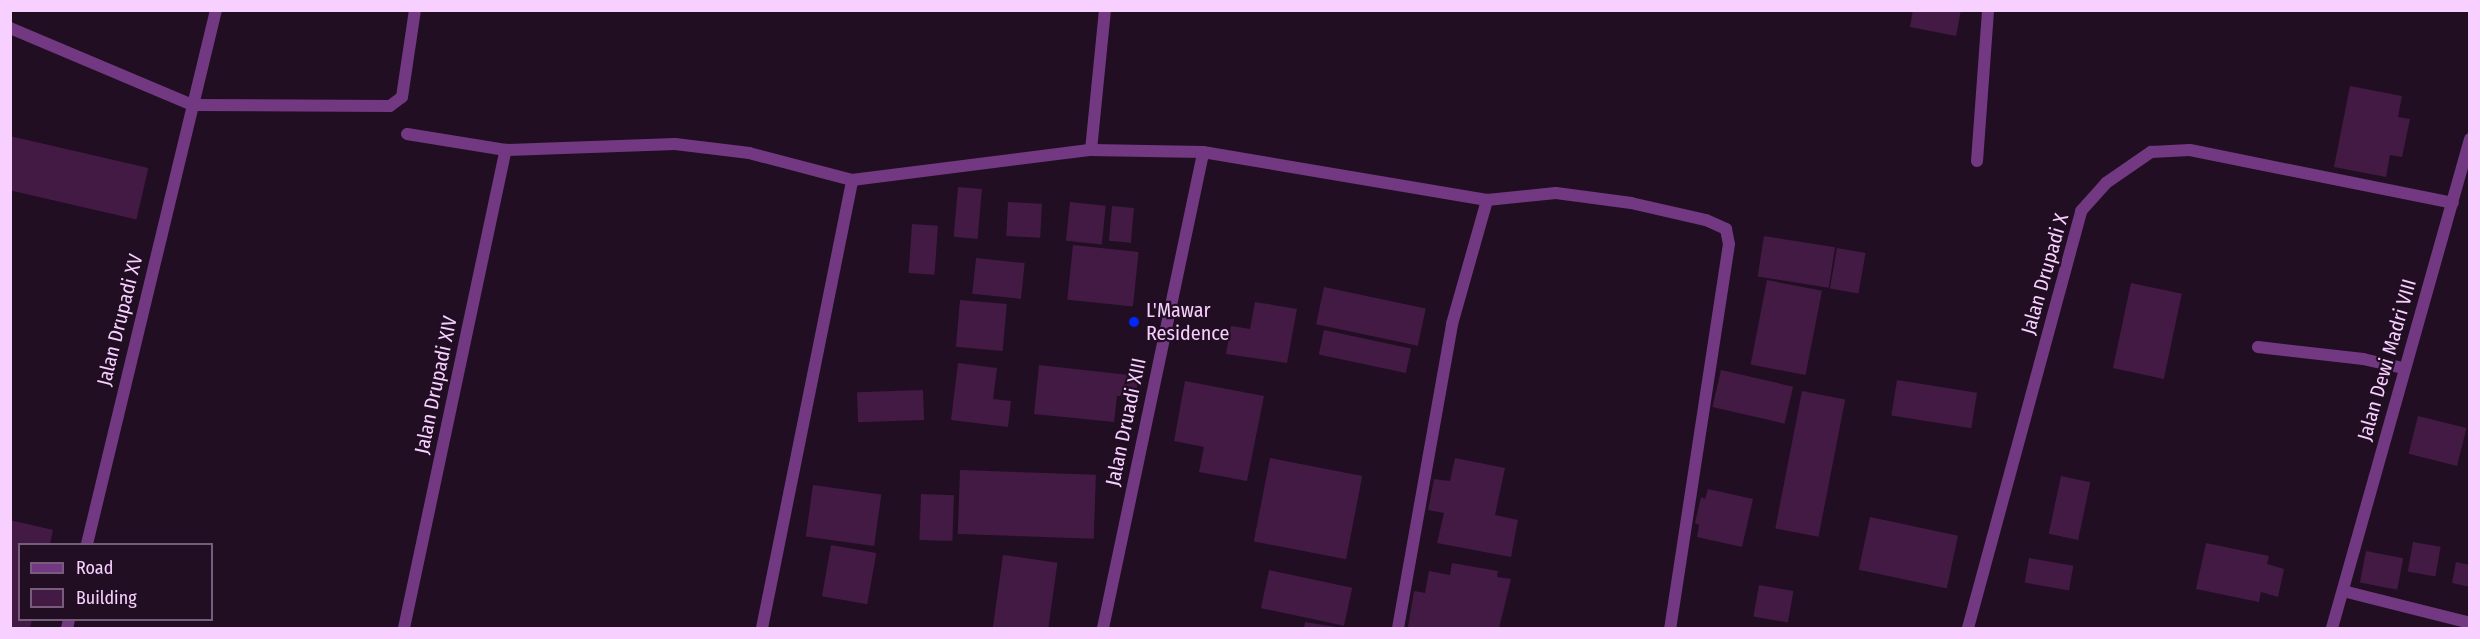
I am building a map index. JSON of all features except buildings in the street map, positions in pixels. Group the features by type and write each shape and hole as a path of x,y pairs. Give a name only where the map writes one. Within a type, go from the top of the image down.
{"street":[{"name":"Jalan Drupadi XV","path":"87,543 216,10"},
{"path":"10,28 192,105 396,105 402,97 415,10"},
{"path":"1091,150 1105,10"},
{"path":"1977,161 1989,10"},
{"path":"406,134 506,150 675,144 749,153 852,180 1091,150 1203,152 1487,200 1556,193 1631,203 1706,220 1726,230 1729,244 1670,628"},
{"name":"Jalan Dewi Madri VIII","path":"2332,628 2403,368 2453,202 2469,140"},
{"name":"Jalan Drupadi XIV","path":"404,628 506,150"},
{"name":"Jalan Drupadi X","path":"1968,628 2081,212 2106,183 2151,152 2190,150 2453,202"},
{"name":"Jalan Druadi XIII","path":"1102,628 1203,152"},
{"path":"762,628 852,180"},
{"path":"1398,628 1452,324 1487,200"},
{"path":"2258,347 2363,359 2403,368"},
{"path":"2343,591 2469,623"}],"place":[{"name":"L'Mawar Residence","path":"1134,322"}]}
